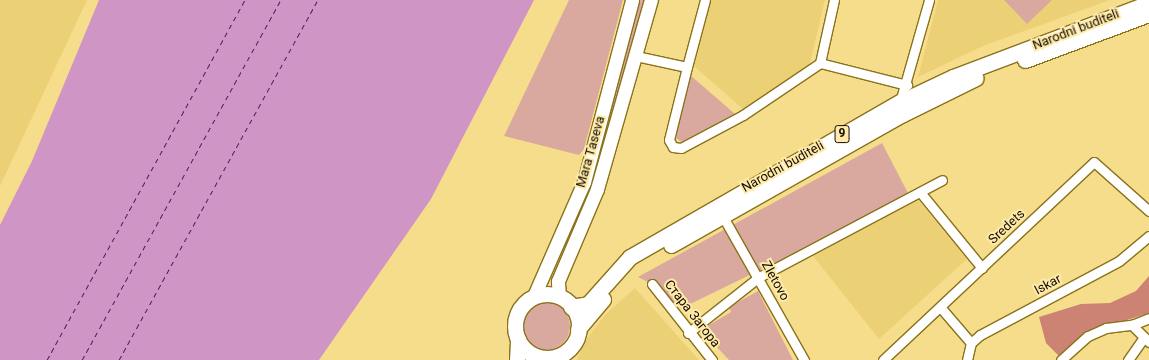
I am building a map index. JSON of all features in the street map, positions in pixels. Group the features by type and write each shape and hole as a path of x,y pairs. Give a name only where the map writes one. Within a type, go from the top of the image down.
{"main road":[{"name":"Mara Taseva","path":"533,298 584,182 632,0"},
{"name":"Mara Taseva","path":"559,297 558,282 597,189 651,0"},
{"name":"Narodni buditeli","path":"578,329 636,266 902,108 953,76 1149,3"},
{"name":"Narodni buditeli","path":"572,307 588,304 630,257 902,108 964,83 1149,14"},
{"path":"517,360 518,314 533,298 559,297 572,307 578,329"},
{"name":"9","path":"518,339 528,352 543,359 567,351 578,329"}],"street":[{"path":"705,0 669,137 676,148 743,115 820,63 834,0"},
{"path":"902,108 929,0"},
{"path":"636,56 687,67"},
{"path":"820,63 907,85"},
{"name":"Sredets","path":"883,360 941,308 1094,162 1149,211"},
{"path":"688,333 759,277 942,180"},
{"path":"920,192 982,268"},
{"name":"Zletovo","path":"722,215 759,277 804,360"},
{"name":"Iskar","path":"971,343 1119,261 1149,236"},
{"name":"Стара Загора","path":"652,284 688,333 712,360"},
{"path":"941,308 971,343 967,360"},
{"path":"1061,360 1088,336 1106,328 1132,325 1149,318"},
{"path":"1128,360 1147,340 1132,325"}],"shaded area":[{"path":"0,0 87,0 0,186"},
{"path":"99,0 534,0 431,199 319,360 0,360 0,225 32,161"},
{"path":"569,0 623,0 584,149 579,155 504,136"},
{"path":"632,0 651,0 636,56 571,248 559,243"},
{"path":"711,0 825,0 809,67 743,109 694,66"},
{"path":"938,0 1110,0 983,46 918,77"},
{"path":"1004,0 1052,0 1027,24"},
{"path":"690,75 735,114 682,142 674,137"},
{"path":"882,143 910,197 682,308 680,304 671,309 652,284 638,277"},
{"path":"918,200 967,259 879,339 813,256"},
{"path":"1149,276 1149,313 1086,333 1060,357 1046,343 1039,317 1081,304 1110,303 1136,291"},
{"path":"635,288 699,360 577,360 583,344 605,315"},
{"path":"758,291 793,360 729,360 701,330 731,312 729,307"},
{"path":"541,302 551,302 560,306 566,312 570,321 570,331 566,340 560,346 551,350 541,350 532,346 526,340 522,331 522,321 526,312 532,306"}],"ferry route":[{"path":"47,360 245,0"},
{"path":"82,360 281,0"},
{"path":"119,360 318,0"}]}
